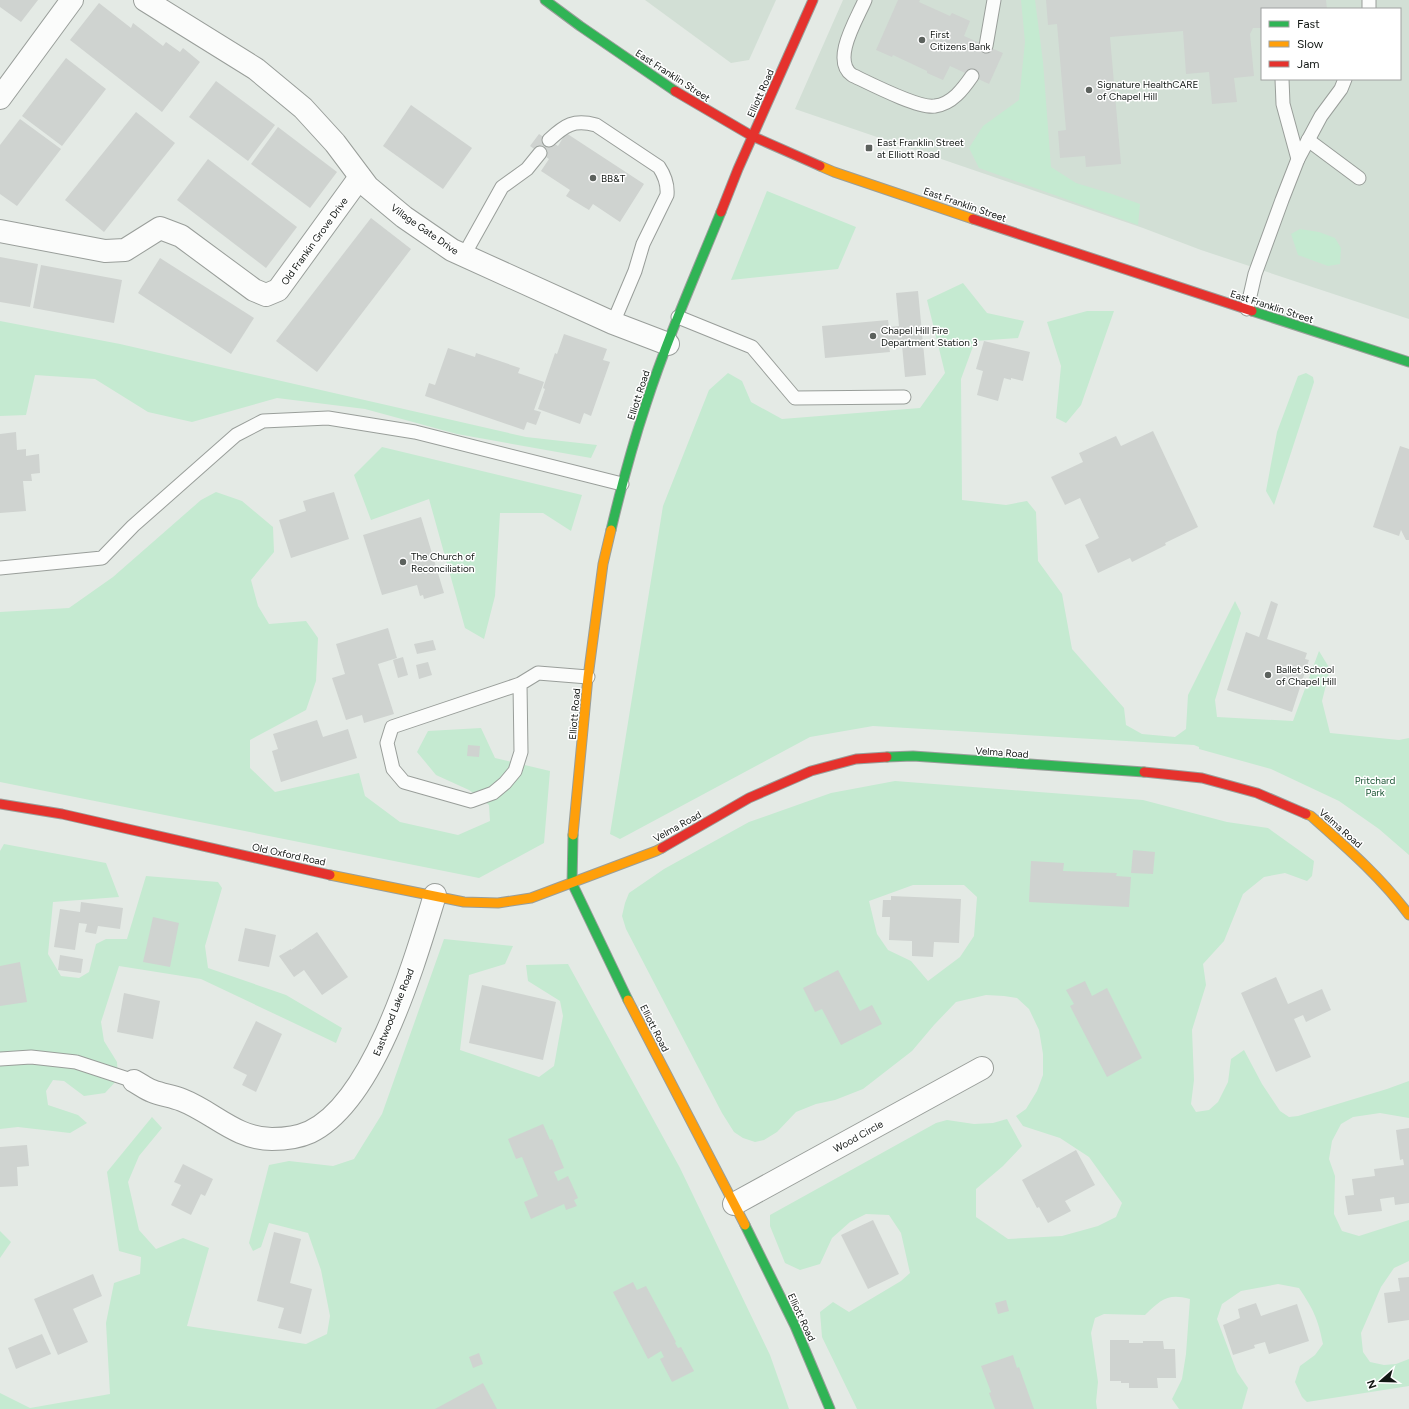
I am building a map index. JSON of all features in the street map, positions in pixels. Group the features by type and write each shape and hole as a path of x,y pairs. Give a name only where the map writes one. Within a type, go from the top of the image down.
{"street":[{"path":"0,98 72,0"},
{"name":"Village Gate Drive","path":"145,0 256,69 303,108 335,143 368,187 404,217 452,250 613,323 668,344"},
{"name":"East Franklin Street","path":"545,0 580,26 682,95 752,136 842,174 1080,255 1409,362"},
{"name":"Elliott Road","path":"813,0 752,136 678,317 646,404 622,484 603,564 588,677 572,850 572,883 620,986 734,1204 795,1326 830,1409"},
{"name":"Old Frankin Grove Drive","path":"0,231 105,251 125,250 160,228 180,236 254,290 266,295 278,290 360,177"},
{"name":"Velma Road","path":"572,883 656,851 749,798 811,771 856,759 913,756 1129,771 1202,778 1257,793 1311,816 1355,854 1395,896 1409,915"},
{"name":"Old Oxford Road","path":"0,804 62,814 311,871 464,902 486,904 510,903 531,898 572,883"},
{"name":"Eastwood Lake Road","path":"134,1080 152,1091 186,1102 238,1132 248,1136 278,1139 298,1136 310,1132 335,1114 348,1101 374,1060 390,1024 418,951 435,895"},
{"name":"Wood Circle","path":"734,1204 982,1068"}],"lane":[{"path":"865,0 846,44 844,55 846,69 852,75 922,106 935,106 948,102 961,91 972,76"},
{"path":"986,46 994,0"},
{"path":"1282,80 1283,104 1298,159"},
{"path":"1247,309 1255,274 1298,159 1321,116 1341,89 1346,80"},
{"path":"549,140 562,128 574,124 584,122 596,125 659,166 665,176 667,195 643,244 635,271 613,323"},
{"path":"1308,140 1360,178"},
{"path":"464,256 502,188 527,169 540,153"},
{"path":"678,317 752,347 795,398 904,397"},
{"path":"0,568 102,558 133,526 236,435 263,421 328,418 415,432 622,484"},
{"path":"520,684 521,752 515,771 493,794 470,801 404,782 393,769 387,743 392,727 520,684 538,673 588,677"},
{"path":"0,1059 31,1057 76,1062 134,1080"}],"shaded area":[{"path":"645,0 776,0 749,60 731,63"},
{"path":"843,0 1409,0 1409,319 1201,250 1143,228 795,109"}],"green space":[{"path":"1021,0 1035,0 1043,62 1051,167 1076,183 1140,204 1138,225 979,168 969,148 983,126 1019,100 1025,42"},
{"path":"767,191 856,227 838,269 731,280"},
{"path":"1300,229 1319,232 1335,238 1341,248 1340,264 1328,266 1298,255 1291,234"},
{"name":"Pritchard Park","path":"963,283 987,313 1024,321 1018,338 975,341 961,379 962,500 1006,505 1027,501 1036,512 1038,561 1062,594 1072,649 1124,708 1126,725 1142,734 1175,737 1186,729 1188,695 1235,601 1241,613 1215,700 1217,717 1293,721 1319,651 1330,669 1322,701 1330,733 1399,740 1409,738 1409,855 1379,829 1339,801 1271,769 1199,749 1199,747 1194,745 873,726 810,737 620,839 610,834 663,506 709,390 728,373 742,381 751,402 782,419 920,408 945,373 927,300"},
{"path":"1087,311 1114,311 1081,405 1066,423 1056,418 1061,366 1047,322"},
{"path":"0,321 120,344 526,437 597,445 591,458 457,434 365,409 277,398 192,422 148,412 95,379 35,375 26,415 0,416"},
{"path":"1306,373 1313,377 1314,382 1274,505 1266,491 1277,432 1298,376"},
{"path":"382,447 582,495 571,531 543,513 500,513 495,596 484,639 465,628 429,499 371,520 354,475"},
{"path":"216,492 242,501 273,527 274,552 251,580 258,606 269,624 306,621 318,638 316,681 306,710 250,740 250,768 275,792 359,773 365,796 400,822 458,835 490,821 489,805 469,790 436,775 417,752 428,731 481,728 495,758 550,771 544,843 479,878 0,782 0,612 69,608 113,577 201,500"},
{"path":"895,781 1143,800 1227,822 1268,828 1314,861 1312,876 1307,881 1285,873 1264,877 1243,894 1224,941 1203,964 1206,985 1192,1030 1194,1080 1191,1104 1196,1112 1209,1110 1218,1102 1228,1082 1231,1059 1244,1050 1262,1084 1280,1111 1289,1117 1298,1116 1409,1081 1409,1118 1380,1113 1353,1117 1341,1124 1332,1141 1329,1159 1335,1176 1334,1214 1342,1231 1359,1236 1409,1220 1409,1261 1394,1268 1381,1287 1361,1333 1363,1352 1370,1362 1384,1365 1396,1364 1409,1359 1409,1386 1307,1402 1302,1397 1295,1382 1300,1366 1315,1355 1323,1344 1321,1335 1314,1314 1299,1288 1278,1284 1241,1291 1222,1304 1217,1319 1237,1372 1248,1388 1242,1409 1179,1409 1172,1399 1182,1379 1186,1354 1190,1299 1170,1297 1160,1302 1145,1315 1104,1314 1095,1318 1091,1333 1098,1382 1096,1402 1097,1409 857,1409 822,1337 820,1312 833,1302 849,1312 901,1281 910,1273 901,1233 889,1215 866,1214 850,1222 832,1238 820,1264 800,1270 785,1263 770,1226 770,1215 936,1123 947,1120 974,1124 993,1123 1007,1119 1022,1146 1003,1166 976,1189 976,1217 1008,1239 1062,1236 1098,1226 1116,1217 1122,1203 1089,1157 1060,1138 1023,1126 1016,1116 1026,1109 1037,1091 1043,1075 1043,1054 1039,1030 1029,1009 1017,998 986,995 956,1002 912,1051 863,1089 835,1100 816,1104 796,1112 777,1132 764,1140 755,1142 743,1138 734,1132 722,1113 626,929 622,916 625,903 629,893 664,869 749,822 831,793","holes":["913,885 964,885 977,897 974,936 960,957 928,981 911,961 888,950 877,934 869,901"]},
{"path":"4,844 106,863 119,897 53,902 48,954 61,976 79,978 89,972 96,944 106,939 127,939 146,876 218,882 222,888 205,946 208,968 286,995 342,1028 336,1043 201,979 119,966 101,1022 104,1041 117,1062 118,1079 105,1093 84,1096 64,1081 53,1080 46,1091 48,1105 78,1115 87,1123 70,1133 18,1127 0,1129 0,851"},
{"path":"444,939 513,946 505,964 469,975 460,1050 539,1077 554,1066 563,1016 560,1001 528,981 526,965 568,964 680,1168 770,1355 789,1409 0,1409 0,1393 30,1408 110,1394 106,1323 114,1283 140,1274 141,1257 119,1251 107,1172 152,1117 162,1128 139,1156 128,1182 139,1230 156,1249 183,1238 209,1248 187,1326 306,1344 327,1334 330,1316 321,1270 308,1233 269,1223 261,1247 253,1251 249,1243 269,1165 289,1161 333,1166 354,1159 382,1114"},
{"path":"0,1231 11,1242 0,1258"}],"building":[{"path":"0,0 38,0 21,22 0,7"},
{"path":"898,0 920,0 919,2 950,16 952,13 970,21 964,36 1003,53 989,84 950,66 943,80 893,55 892,57 876,50"},
{"name":"Signature HealthCARE of Chapel Hill","path":"1046,0 1326,0 1327,8 1261,8 1261,28 1253,28 1250,34 1254,76 1234,78 1237,102 1212,104 1209,72 1186,74 1183,31 1110,37 1121,164 1086,167 1085,156 1060,158 1058,131 1066,130 1057,24 1048,25"},
{"path":"99,3 131,28 133,23 163,46 166,42 180,52 183,48 200,62 162,112 70,40"},
{"path":"66,58 106,89 62,146 22,116"},
{"path":"216,81 275,125 248,161 189,117"},
{"path":"411,105 472,148 443,189 383,146"},
{"path":"136,112 175,143 104,232 65,200"},
{"path":"20,119 61,149 17,206 0,194 0,145"},
{"path":"278,127 337,172 310,208 251,164"},
{"name":"BB&T","path":"566,133 644,184 620,222 593,204 589,210 566,196 570,190 541,171 549,159 530,146 539,134 558,146"},
{"path":"208,159 297,227 266,268 177,200"},
{"path":"371,218 411,249 317,372 276,341"},
{"path":"0,257 38,264 30,307 0,302"},
{"path":"160,258 254,318 231,354 138,293"},
{"path":"41,265 122,280 114,323 33,308"},
{"name":"Chapel Hill Fire Department Station 3","path":"918,291 926,375 905,377 902,345 889,346 890,352 825,358 822,326 888,320 889,327 899,326 896,293"},
{"path":"564,334 607,349 603,360 610,362 591,416 584,413 580,424 538,409 545,389 543,388 555,353 557,354"},
{"path":"984,341 1030,352 1023,381 1004,378 998,401 977,395 983,371 976,369"},
{"path":"448,348 475,357 476,353 520,368 518,373 544,382 534,410 541,412 536,425 527,422 524,430 425,396 429,383 435,385"},
{"path":"1153,431 1198,527 1165,543 1166,545 1132,562 1130,558 1098,573 1085,545 1099,538 1080,498 1065,505 1051,477 1083,462 1079,453 1116,436 1121,446"},
{"path":"16,432 17,450 26,449 26,456 39,454 40,473 31,474 32,481 23,481 26,511 0,513 0,434"},
{"path":"1400,446 1409,449 1409,540 1406,540 1401,530 1399,536 1373,527"},
{"path":"334,492 349,539 291,558 279,520 306,511 303,501"},
{"name":"The Church of Reconciliation","path":"421,517 444,593 424,599 423,595 420,596 417,585 382,595 363,535"},
{"name":"Ballet School of Chapel Hill","path":"1271,601 1278,604 1267,639 1307,653 1305,659 1309,660 1292,712 1227,690 1246,632 1259,637"},
{"path":"388,628 397,658 378,664 394,714 364,723 362,715 346,720 332,678 345,674 336,644"},
{"path":"433,640 436,650 417,654 414,644"},
{"path":"403,657 408,675 398,678 393,660"},
{"path":"428,662 432,675 419,679 416,665"},
{"path":"317,720 323,737 348,729 357,758 281,782 272,751 278,749 273,734"},
{"path":"468,745 480,746 479,757 467,756"},
{"path":"1133,850 1155,852 1153,874 1131,873"},
{"path":"1031,861 1064,863 1063,871 1117,873 1116,876 1131,877 1129,907 1029,902"},
{"path":"891,896 961,899 959,943 934,942 933,957 912,956 912,941 889,940 890,917 882,917 883,900 891,900"},
{"path":"81,902 123,908 120,929 98,926 96,934 85,932 87,924 79,923 75,950 54,947 60,909 80,912"},
{"path":"153,917 179,923 170,967 143,962"},
{"path":"245,928 276,935 269,967 238,961"},
{"path":"317,932 348,977 322,995 304,970 294,977 279,956 291,950"},
{"path":"60,955 83,959 81,973 58,970"},
{"path":"20,962 27,1002 0,1006 0,966"},
{"path":"838,970 860,1011 872,1005 882,1024 841,1045 822,1009 815,1012 803,988"},
{"path":"1276,977 1288,1004 1322,989 1331,1010 1306,1022 1303,1015 1294,1019 1311,1057 1276,1072 1241,993"},
{"path":"1085,981 1092,996 1107,988 1142,1058 1107,1077 1070,1006 1074,1004 1066,990"},
{"path":"482,985 556,1002 543,1060 469,1043"},
{"path":"124,993 160,1001 153,1039 117,1032"},
{"path":"256,1021 282,1034 256,1092 242,1085 247,1075 233,1068"},
{"path":"543,1124 550,1140 552,1139 564,1168 554,1172 558,1181 568,1176 578,1198 574,1200 577,1206 566,1210 564,1204 531,1219 524,1202 538,1196 522,1157 516,1159 508,1139"},
{"path":"1409,1128 1409,1203 1395,1205 1394,1197 1380,1199 1382,1211 1348,1215 1345,1196 1354,1195 1352,1179 1375,1176 1374,1169 1404,1165 1403,1159 1400,1160 1396,1130"},
{"path":"27,1145 29,1166 17,1167 18,1186 0,1187 0,1147"},
{"path":"1076,1150 1095,1185 1065,1201 1071,1211 1048,1223 1039,1207 1037,1208 1022,1180"},
{"path":"183,1164 213,1179 205,1196 201,1194 191,1215 171,1205 181,1185 174,1182"},
{"path":"873,1220 899,1274 868,1289 841,1235"},
{"path":"274,1232 301,1239 290,1283 312,1289 301,1334 278,1328 284,1308 257,1301"},
{"path":"93,1274 102,1296 73,1309 88,1342 58,1355 34,1299"},
{"path":"1409,1277 1409,1320 1388,1323 1384,1293 1400,1291 1398,1278"},
{"path":"633,1282 637,1290 646,1286 676,1342 675,1343 678,1348 681,1347 694,1371 672,1382 660,1359 664,1357 661,1351 648,1359 613,1292"},
{"path":"1006,1300 1009,1311 998,1314 995,1303"},
{"path":"1256,1303 1261,1316 1297,1304 1309,1341 1269,1354 1265,1342 1254,1345 1255,1348 1233,1355 1223,1325 1240,1318 1238,1309"},
{"path":"42,1334 51,1354 16,1369 8,1348"},
{"path":"1110,1340 1129,1340 1129,1343 1163,1341 1164,1349 1175,1349 1176,1378 1157,1378 1158,1388 1129,1388 1129,1383 1110,1381"},
{"path":"479,1353 483,1364 473,1368 469,1357"},
{"path":"1013,1355 1017,1368 1019,1367 1034,1409 995,1409 989,1393 991,1392 981,1366"},
{"path":"483,1383 497,1409 435,1409"}],"traffic: fast":[{"path":"545,0 580,26 675,91"},
{"path":"611,530 631,451 654,380 721,212"},
{"path":"1252,311 1409,362"},
{"path":"887,757 913,756 1144,772"},
{"path":"573,835 572,883 628,1000"},
{"path":"745,1225 795,1326 830,1409"}],"traffic: slow":[{"path":"820,166 973,219"},
{"path":"573,835 588,677 603,564 611,530"},
{"path":"1306,814 1311,816 1363,863 1387,888 1409,915"},
{"path":"330,875 464,902 498,903 531,898 662,848"},
{"path":"628,1000 745,1225"}],"traffic: jam":[{"path":"721,212 738,169 813,0"},
{"path":"675,91 752,136 820,166"},
{"path":"973,219 1252,311"},
{"path":"662,848 749,798 811,771 856,759 887,757"},
{"path":"1144,772 1202,778 1257,793 1306,814"},
{"path":"0,804 62,814 330,875"}],"place":[{"name":"First Citizens Bank","path":"922,40"},
{"name":"Signature HealthCARE of Chapel Hill","path":"1089,90"},
{"name":"East Franklin Street at Elliott Road","path":"869,148"},
{"name":"BB&T","path":"593,178"},
{"name":"Chapel Hill Fire Department Station 3","path":"873,336"},
{"name":"The Church of Reconciliation","path":"403,562"},
{"name":"Ballet School of Chapel Hill","path":"1268,675"}]}
